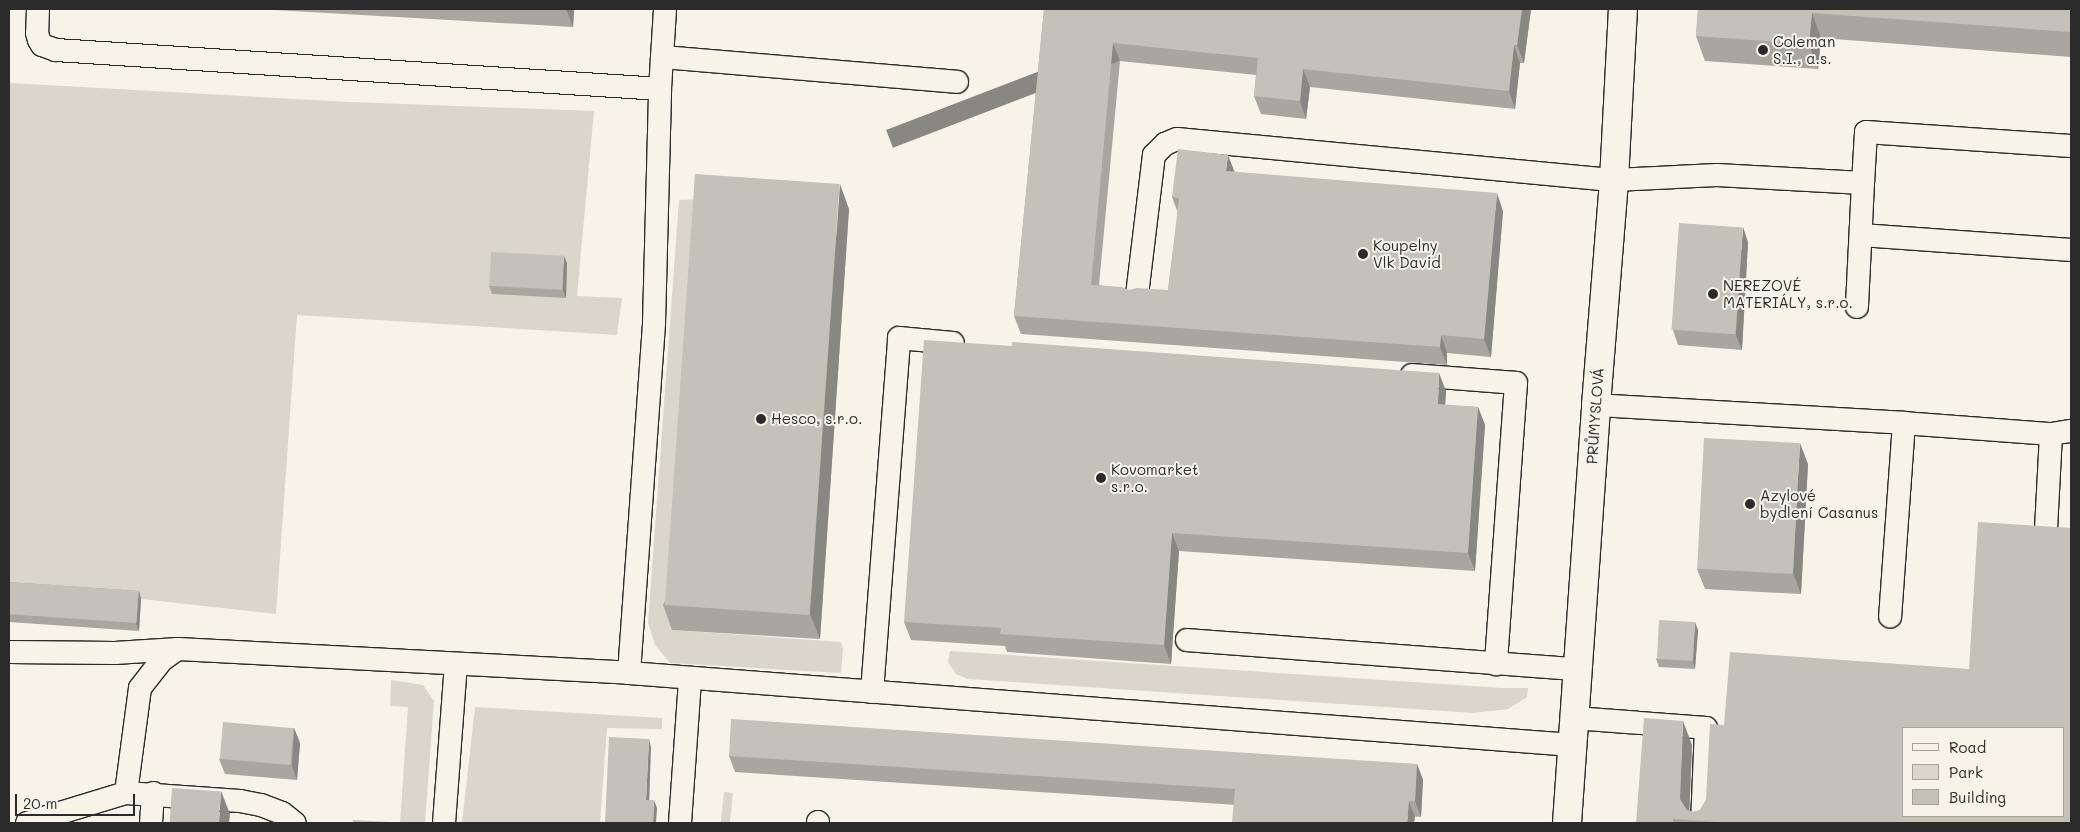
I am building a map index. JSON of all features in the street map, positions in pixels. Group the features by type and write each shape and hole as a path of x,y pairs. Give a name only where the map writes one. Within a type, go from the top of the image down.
{"street":[{"name":"PRŮMYSLOVÁ","path":"1567,823 1596,405 1614,180 1623,9"}],"lane":[{"path":"38,9 38,40 49,49 56,50 660,88"},
{"path":"629,673 654,323 660,88 665,9"},
{"path":"662,57 957,82"},
{"path":"1857,307 1866,132 2071,146"},
{"path":"1137,296 1154,155 1165,144 1178,139 1614,180 1717,175 1863,183"},
{"path":"1861,235 2071,250"},
{"path":"872,692 899,338 970,344"},
{"path":"1389,373 1516,382 1496,664"},
{"path":"1596,405 2061,432 2046,531"},
{"path":"1890,616 1904,423"},
{"path":"1187,640 1577,669"},
{"path":"9,652 115,653 178,649 629,673 1572,745"},
{"path":"126,793 140,688 162,660 178,649"},
{"path":"444,823 456,664"},
{"path":"680,823 690,679"},
{"path":"1574,718 1706,728 1702,823"},
{"path":"27,823 126,793 153,793 262,804 282,813 295,823"},
{"path":"151,823 153,793"}],"green space":[{"path":"10,83 350,102 594,111 577,296 622,298 617,335 297,315 276,614 141,599 9,590"},
{"path":"704,199 672,630 841,642 843,649 841,673 670,663 655,645 648,623 679,200"},
{"path":"950,651 1502,688 1528,688 1527,697 1508,709 1473,713 968,679 956,674 948,662"},
{"path":"391,680 423,685 434,701 425,823 400,823 408,707 390,706"},
{"path":"475,707 662,718 662,729 607,728 600,823 462,823"},
{"path":"724,792 733,793 730,823 721,823"}],"building":[{"path":"1044,9 1522,9 1517,45 1514,45 1509,91 1303,69 1300,101 1254,96 1258,58 1113,43 1091,285 1122,287 1129,290 1137,288 1168,290 1179,198 1172,197 1178,149 1228,155 1226,171 1497,193 1484,339 1441,335 1440,347 1014,316"},
{"path":"1698,9 2071,9 2071,32 1812,13 1809,44 1696,36"},
{"name":"Hesco, s.r.o.","path":"695,174 840,184 810,615 665,605"},
{"name":"NEREZOVÉ MATERIÁLY, s.r.o.","path":"1679,223 1743,227 1735,334 1672,330"},
{"path":"491,252 564,256 562,290 489,286"},
{"path":"924,340 1012,346 1012,342 1439,373 1438,404 1478,407 1468,553 1172,533 1164,645 1000,634 1001,628 904,622"},
{"path":"1704,438 1800,443 1793,574 1697,569"},
{"path":"1978,522 2071,528 2071,823 1733,823 1673,819 1673,823 1636,823 1644,718 1683,721 1680,799 1687,810 1693,812 1700,810 1706,800 1710,724 1724,725 1730,652 1969,669"},
{"path":"9,582 139,591 136,623 9,614"},
{"path":"1659,620 1695,622 1693,661 1657,659"},
{"path":"731,719 1417,764 1415,801 1409,801 1407,823 1232,823 1235,789 729,756"},
{"path":"223,722 294,728 291,765 220,759"},
{"path":"609,737 649,739 646,800 654,800 653,823 605,823"},
{"path":"172,788 221,791 219,823 170,823"},
{"path":"353,820 389,822 389,823 353,823"}],"place":[{"name":"Coleman S.I., a.s.","path":"1763,50"},
{"name":"Koupelny Vlk David","path":"1363,254"},
{"name":"NEREZOVÉ MATERIÁLY, s.r.o.","path":"1713,294"},
{"name":"Hesco, s.r.o.","path":"761,419"},
{"name":"Kovomarket s.r.o.","path":"1101,478"},
{"name":"Azylové bydlení Casanus","path":"1750,504"}]}
